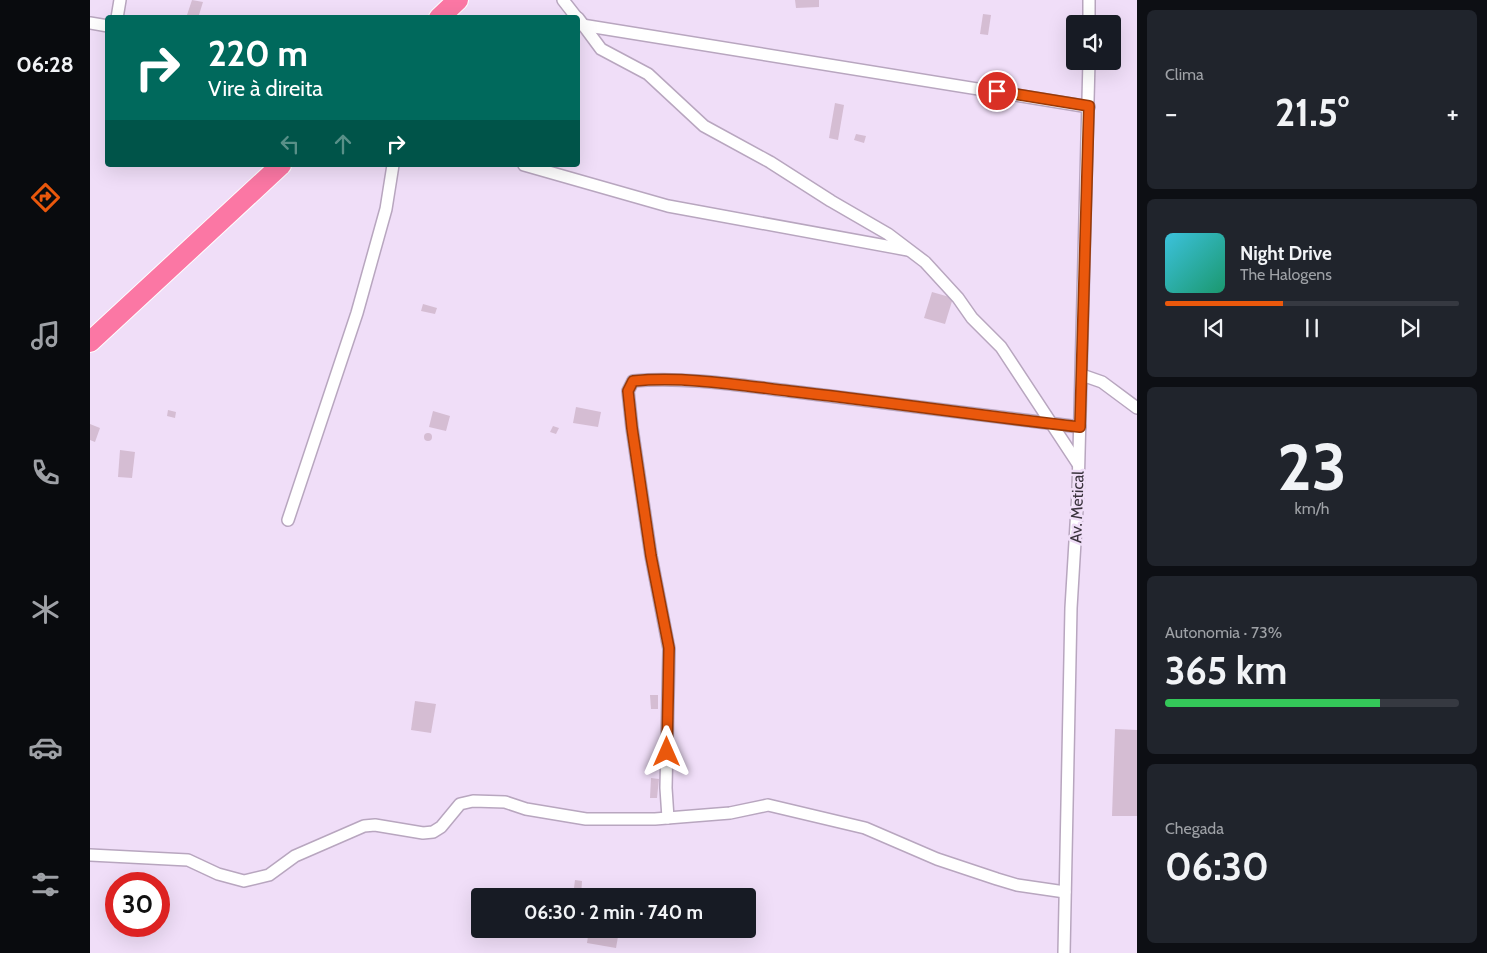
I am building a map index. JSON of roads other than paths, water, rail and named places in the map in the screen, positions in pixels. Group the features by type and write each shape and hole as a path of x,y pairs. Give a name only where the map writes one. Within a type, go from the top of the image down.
{"highway":[{"path":"443,15 458,0"},
{"path":"90,342 279,167"}],"street":[{"path":"118,15 120,0"},
{"path":"563,0 575,15"},
{"path":"1089,0 1089,15"},
{"path":"580,20 1089,106"},
{"path":"580,21 601,49 654,78 704,126 770,162 888,234 936,274 972,318 1001,347 1078,464"},
{"name":"Av. Metical","path":"1064,953 1071,608 1082,375 1089,70"},
{"path":"288,520 356,313 386,209 393,167"},
{"path":"531,167 668,206 909,250"},
{"path":"1082,375 1102,382 1137,408"},
{"path":"668,818 666,788 669,648 651,556 632,428 628,391 633,381 681,381 750,386 896,402 1080,427"},
{"path":"90,855 182,859 198,863 218,874 244,881 269,875 295,856 364,826 375,825 433,832 441,827 460,804 473,801 505,802 576,819 668,818 730,812 768,804 865,828 937,858 1010,882 1065,892"}]}
